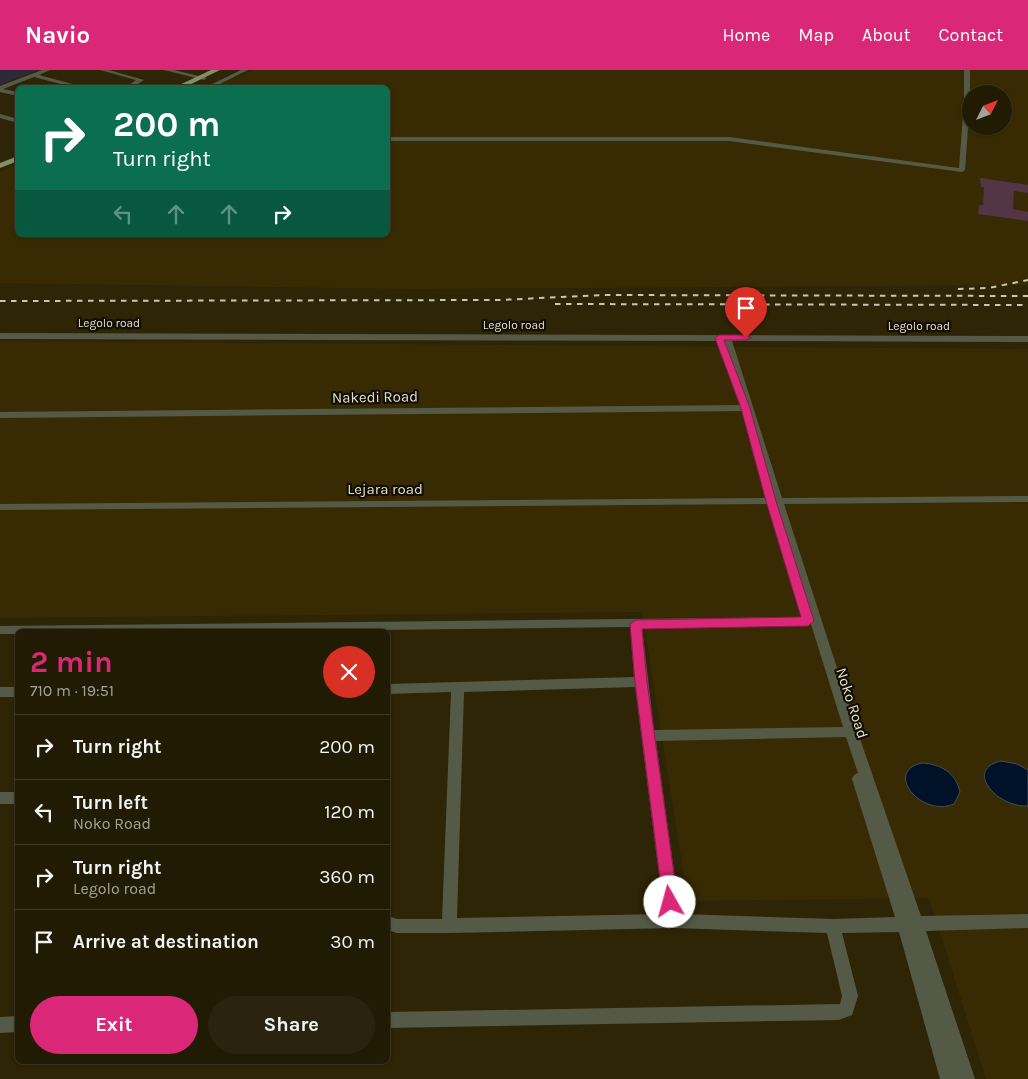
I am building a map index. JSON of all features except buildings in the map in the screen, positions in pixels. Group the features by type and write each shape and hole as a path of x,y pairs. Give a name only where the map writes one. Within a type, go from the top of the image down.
{"main road":[{"path":"186,85 217,70"},
{"path":"180,85 188,79 222,70"},
{"path":"0,165 15,158"}],"street":[{"path":"0,89 46,70"},
{"path":"103,70 141,80 132,85"},
{"path":"168,70 188,79"},
{"path":"212,85 245,70"},
{"path":"390,139 715,139 962,170 967,101 967,70"},
{"path":"33,75 73,85"},
{"path":"0,89 15,93"},
{"path":"0,116 15,120"},
{"name":"Legolo road","path":"0,336 1028,339"},
{"path":"723,338 748,408 774,501 852,736 911,924 966,1079"},
{"name":"Nakedi Road","path":"0,415 748,408"},
{"name":"Lejara road","path":"0,507 1028,499"},
{"name":"Noko Road","path":"774,501 808,621 844,732 911,924 948,1079"},
{"path":"257,629 808,621"},
{"path":"636,624 641,682 673,921"},
{"path":"0,630 15,630"},
{"path":"390,689 641,682"},
{"path":"449,926 458,687"},
{"path":"0,692 15,692"},
{"path":"649,736 844,732"},
{"path":"1,800 15,798"},
{"path":"390,924 397,926 449,926 673,921 833,926 1028,921"},
{"path":"390,1020 838,1012 846,1009 850,996 833,926"},
{"path":"0,1025 15,1024"}],"shaded area":[{"path":"0,70 38,70 0,85"},
{"path":"253,70 1028,70 1028,285 412,289 0,283 0,172 15,165 15,237 390,237 390,85 219,85"},
{"path":"0,341 1028,349 1028,1079 986,1079 929,898 688,901 642,612 0,618"}],"water":[{"path":"1001,761 1017,764 1028,770 1028,806 1006,801 989,788 985,780 985,772 990,766"},
{"path":"922,763 935,765 947,771 955,780 960,792 954,804 942,807 930,805 911,792 906,783 906,775 911,768"}],"railway":[{"path":"958,289 989,288 1028,280"},
{"path":"0,301 500,300 602,295 1028,296"},
{"path":"555,304 1028,305"}],"route":[{"path":"670,902 641,682 636,624 808,621 771,501 746,408 719,338 746,338"}]}
